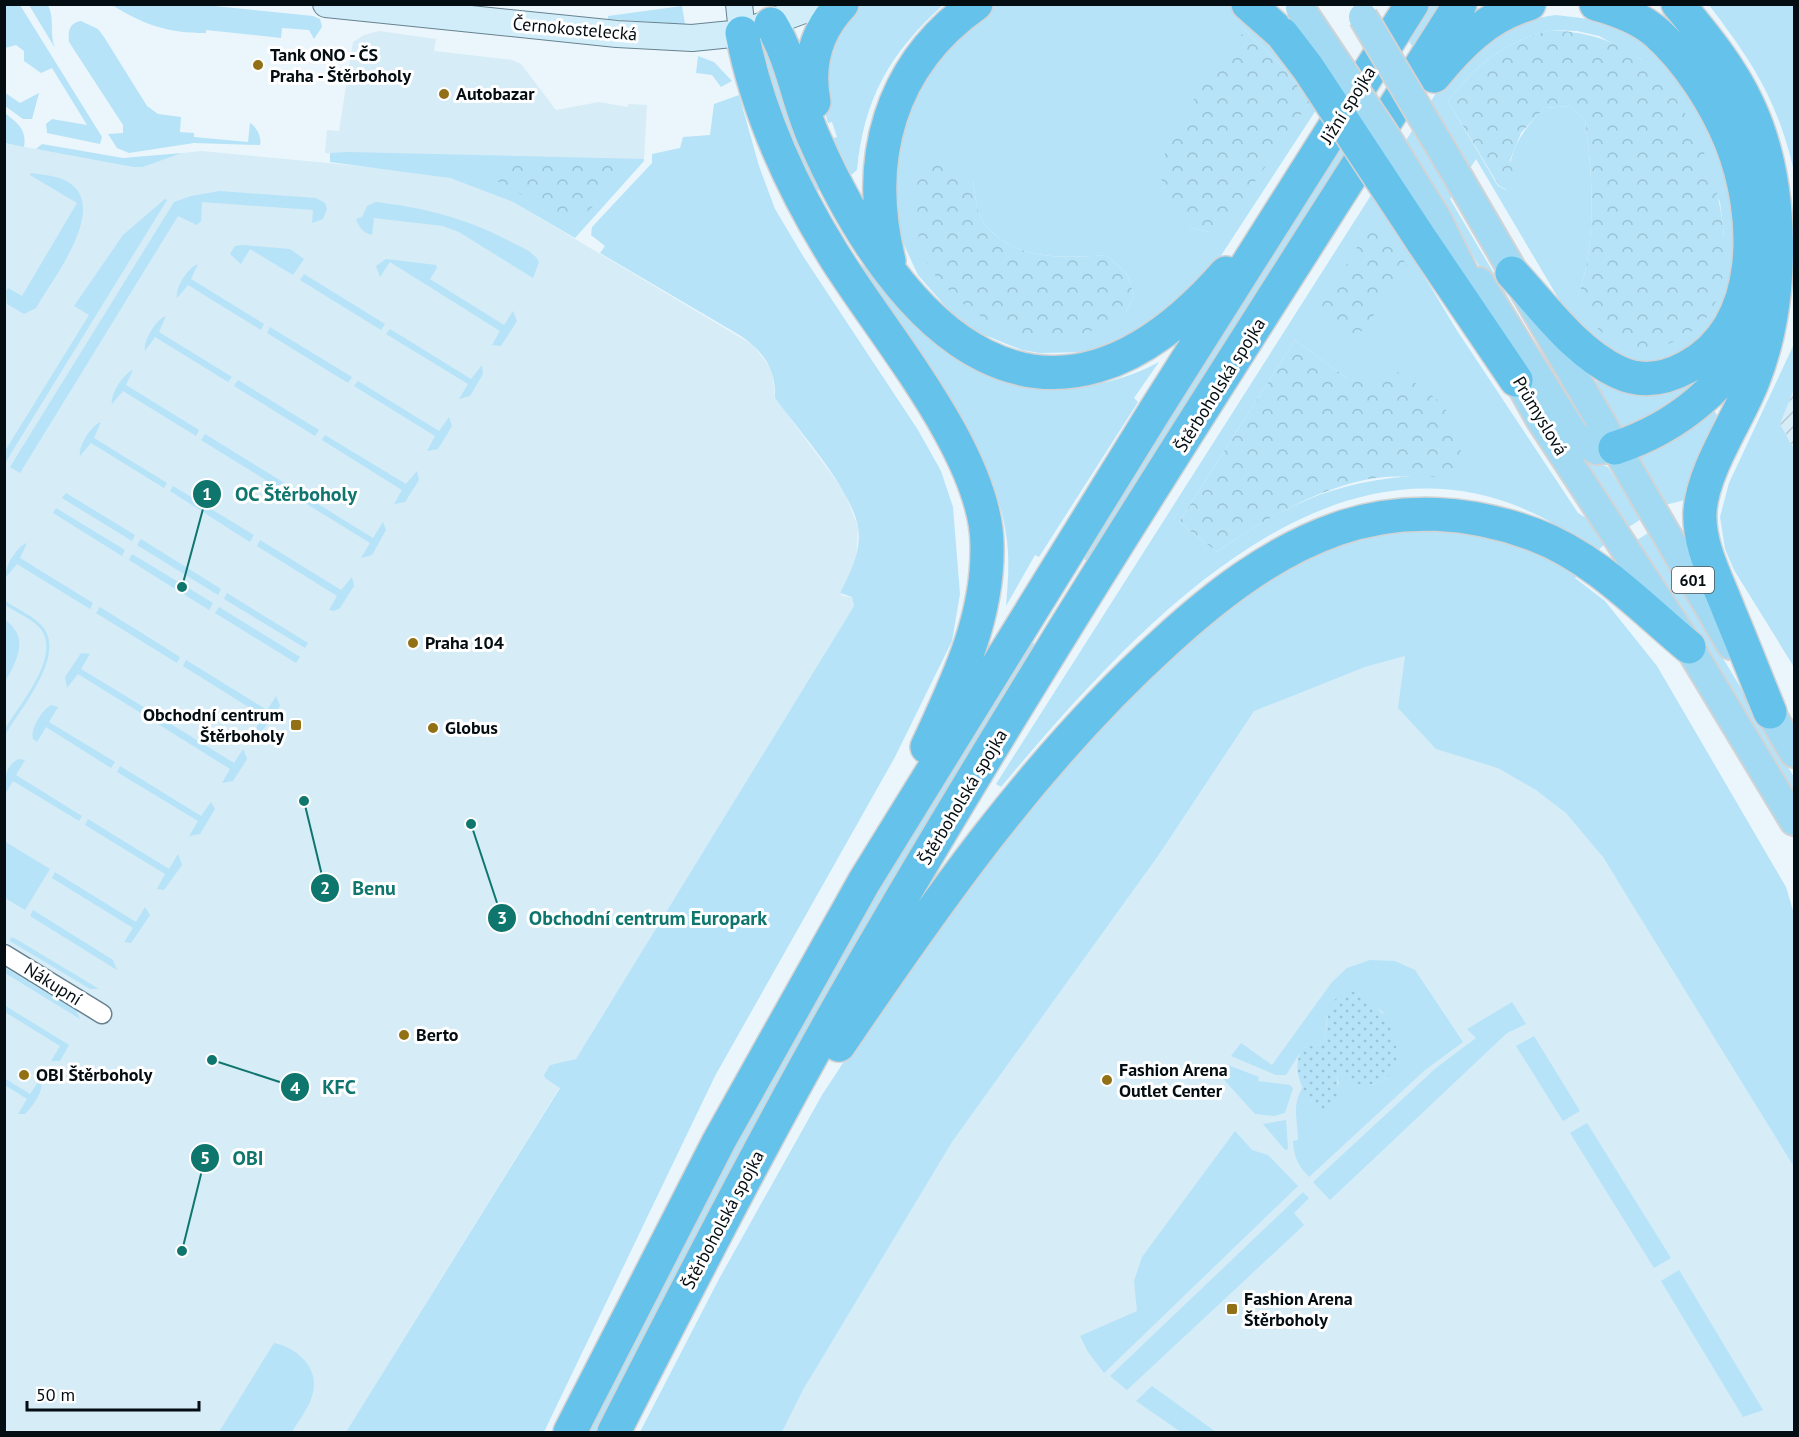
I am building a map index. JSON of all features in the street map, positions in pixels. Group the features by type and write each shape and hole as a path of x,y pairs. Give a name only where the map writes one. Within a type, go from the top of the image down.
{"highway":[{"path":"834,179 816,115 811,80 816,43 823,28 842,4"},
{"path":"895,280 884,241 880,197 882,152 892,109 914,67 931,45 976,4"},
{"path":"1248,4 1282,34 1429,230 1516,380"},
{"name":"Jižní spojka","path":"1284,206 1412,4"},
{"path":"1348,182 1460,4"},
{"path":"1348,182 1463,42 1496,18 1529,4"},
{"path":"1512,273 1593,356 1616,371 1634,377 1664,376 1692,364 1717,343 1731,325 1739,307 1747,278 1748,215 1742,178 1726,131 1706,96 1669,45 1641,22 1596,4"},
{"path":"1678,4 1729,70 1749,107 1770,178 1775,254 1772,308 1760,363 1709,477 1703,493 1700,519 1708,559 1770,712"},
{"path":"752,16 785,48 803,111 834,179 856,222 895,280 939,325 974,351 987,357 1042,372 1093,369 1137,350 1178,321 1219,280 1284,206"},
{"path":"752,16 750,71 759,101 803,201 834,255 946,427 973,480 986,519 986,577 983,600 971,645 864,882"},
{"name":"Štěrboholská spojka","path":"614,1432 726,1214 844,997 943,828 1348,182"},
{"path":"570,1432 714,1151 864,882 1284,206"},
{"path":"1615,448 1664,425 1697,403 1728,374 1748,342 1760,312 1775,254"},
{"path":"726,1214 925,919 1034,780 1145,660 1212,601 1274,560 1336,529 1376,518 1429,514 1482,519 1538,536 1569,551 1601,573 1689,647"}],"main road":[{"name":"Černokostelecká","path":"326,4 616,34 692,38 752,16 820,4"},
{"name":"601","path":"1355,4 1794,753"},
{"path":"1299,6 1383,132 1429,230 1507,324 1575,436 1596,450 1615,448"},
{"name":"Průmyslová","path":"1516,380 1689,647 1794,821"}],"street":[{"name":"Nákupní","path":"4,954 102,1014"}],"shaded area":[{"name":"Autobazar","path":"379,31 436,39 434,51 512,60 521,64 556,110 599,102 628,107 628,104 647,105 644,159 593,161 325,153 327,130 339,131 353,42 364,35"},
{"path":"4,143 133,167 143,167 182,153 202,151 411,171 450,178 513,202 753,345 772,370 775,398 844,491 858,527 856,562 840,593 842,596 852,597 854,606 576,1060 550,1065 545,1078 560,1087 346,1432 5,1432"},
{"path":"1794,389 1794,449 1780,424"},
{"path":"1465,639 1644,922 1794,1167 1794,1432 782,1432 803,1390 952,1142 1158,856 1254,710 1365,667"}],"green space":[{"path":"5,4 20,5 102,137 100,144 47,133 46,124 52,119 87,125 52,68 41,73 24,61 24,51 16,45 5,48"},
{"path":"29,5 48,5 55,48"},
{"path":"112,5 205,5 313,16 320,19 322,27 314,39 309,30 282,28 281,38 206,30 206,33 180,31 146,23"},
{"path":"859,5 943,5 908,41 883,78 866,121 857,170 851,175 833,138 837,137 832,122 828,123 820,93 835,33"},
{"path":"996,5 1230,5 1247,15 1318,107 1209,274 1158,323 1087,352 1040,353 1022,350 977,332 953,315 918,275 897,230 894,152 928,66 965,27","holes":["1245,30 1281,65 1310,101 1209,232 1192,228 1163,187","973,180 981,218 1000,239 1013,247 1043,255 1075,257 1106,255 1127,274 1134,295 1126,312 920,252"]},
{"path":"1428,5 1444,5 1415,51 1407,38"},
{"path":"1709,5 1794,5 1794,171 1780,123 1762,83"},
{"path":"682,6 685,24 608,19 608,16"},
{"path":"1556,15 1597,20 1620,28 1648,45 1670,65 1714,138 1739,224 1725,313 1679,356 1647,364 1613,356 1573,323 1476,159 1450,199 1578,416 1568,413 1444,208 1412,256 1456,329 1578,513 1591,521 1606,543 1596,552 1509,503 1425,489 1343,502 1264,538 1190,591 1121,654 1058,721 1001,787 996,784 1438,90 1463,63 1490,40 1504,31 1537,18","holes":["1550,30 1577,31 1599,36 1641,59 1720,202 1724,236 1723,269 1710,312 1578,297 1588,254 1592,209 1585,120 1570,106 1544,108 1527,128 1516,145 1506,190 1498,186 1448,101 1470,76 1493,56 1518,41","1295,340 1348,379 1412,476 1357,484 1309,499 1286,509 1217,552 1179,522"]},
{"path":"81,21 98,29 147,106 158,114 181,117 180,132 194,133 194,137 248,142 250,123 258,133 260,145 194,143 129,153 117,148 108,134 123,133 123,125 69,42 70,28"},
{"path":"1245,30 1281,65 1310,101 1227,223 1209,232 1192,228 1176,208 1163,186 1162,169 1176,128 1205,83"},
{"path":"1550,30 1596,37 1618,45 1639,58 1661,78 1681,106 1699,139 1712,176 1721,214 1725,251 1721,285 1710,313 1704,320 1687,335 1667,344 1650,348 1620,344 1595,326 1578,297 1588,254 1592,209 1585,120 1570,106 1544,108 1521,133 1510,160 1515,180 1507,190 1499,186 1448,101 1481,65 1493,56 1518,41"},
{"path":"765,41 824,188 815,192 790,139 772,92 763,53"},
{"path":"698,56 714,62 732,81 721,87 712,75 696,73"},
{"path":"4,92 20,103 39,93 32,119 23,119 5,106"},
{"path":"739,95 759,166 775,209 803,256 918,430 941,471 953,507 960,594 952,641 895,757 715,1076 544,1432 346,1432 560,1088 545,1078 544,1075 550,1065 576,1059 854,606 852,597 840,593 854,562 858,545 858,527 853,512 835,478 775,398 773,378 767,362 756,348 741,336 600,253 605,246 591,235 592,227 652,163 652,154 680,148 683,137 710,135 714,104"},
{"path":"5,113 23,131 24,147 5,143"},
{"path":"42,144 123,158 182,153 143,167 133,167 36,149"},
{"path":"1341,145 1347,157 1091,560 1085,560 1084,551"},
{"path":"330,153 644,159 644,161 575,238 513,202 450,178 330,162"},
{"path":"510,160 610,163 617,171 607,190 589,210 579,218 568,220 495,180 494,169 498,164"},
{"path":"937,160 973,180 981,218 1000,239 1013,247 1043,255 1074,257 1106,255 1127,274 1134,295 1126,312 1077,339 1038,339 995,326 960,302 933,273 920,252 913,174 922,163"},
{"path":"31,173 67,181 80,196 83,210 80,227 64,263 36,308 24,314 7,304 6,291 8,288 22,296 77,203 30,175"},
{"path":"220,191 316,198 325,203 327,209 323,219 312,223 313,210 202,202 201,221 197,225 178,216 20,473 10,467 174,202 191,196"},
{"path":"165,199 167,200 5,463 5,451 89,315 74,306 123,235"},
{"path":"376,202 447,216 497,235 528,251 537,259 539,262 533,278 459,232 443,226 374,218 372,235 366,233 356,219 362,217 367,206"},
{"path":"1376,216 1409,269 1358,336 1318,311"},
{"path":"235,246 290,249 304,259 293,275 250,249 241,264 230,254"},
{"path":"852,256 937,345 961,362 988,375 1016,383 1045,387 1074,387 1104,383 1159,362 1134,398 1138,402 1039,557 1035,555 1006,606 1008,561 1006,534 998,498 984,461 944,388"},
{"path":"386,259 436,265 437,268 430,279 504,325 513,311 517,321 501,346 492,345 500,331 390,262 380,277 376,266"},
{"path":"198,264 191,279 264,324 261,330 188,285 177,298 183,278 190,269"},
{"path":"304,274 385,324 381,330 300,280"},
{"path":"166,316 159,332 232,377 228,382 155,337 145,351 151,331 158,321"},
{"path":"270,327 352,377 348,383 267,333"},
{"path":"390,329 471,379 482,365 483,374 470,396 459,399 468,384 386,334"},
{"path":"1295,340 1348,379 1401,372 1444,405 1466,465 1456,478 1380,477 1349,484 1309,498 1252,529 1217,552 1179,522"},
{"path":"1794,344 1794,389 1780,424 1794,449 1794,667 1734,570 1725,549 1720,517 1729,483"},
{"path":"133,370 126,385 199,430 196,436 123,391 112,404 118,384"},
{"path":"238,380 319,430 315,436 234,386"},
{"path":"358,381 439,431 449,417 452,426 438,449 427,451 435,436 354,386"},
{"path":"1596,381 1695,381 1697,385 1674,402 1623,431 1595,385"},
{"path":"1713,409 1717,415 1696,460 1685,500 1665,505 1639,457"},
{"path":"101,422 94,438 167,483 164,488 91,443 80,456 86,437 93,427"},
{"path":"205,434 286,484 282,490 201,440"},
{"path":"325,435 406,484 417,471 419,480 405,502 394,504 402,490 322,440"},
{"path":"1587,460 1608,467 1641,519 1626,529 1584,464"},
{"path":"173,486 254,535 250,542 170,491"},
{"path":"292,488 373,538 383,522 386,530 372,555 361,558 370,543 289,493"},
{"path":"66,493 135,535 132,541 62,498"},
{"path":"56,508 125,550 122,556 53,513"},
{"path":"1378,528 1481,530 1583,569 1575,578 1605,601 1657,666 1786,887 1794,914 1794,1167 1603,857 1566,813 1536,790 1498,768 1436,749 1398,708 1405,656 1365,667 1254,711 1158,856 952,1142 803,1390 782,1432 640,1432 719,1279 822,1095 934,924 1123,697 1266,575"},
{"path":"1648,533 1794,777 1794,797 1634,542"},
{"path":"141,539 221,589 218,595 137,545"},
{"path":"260,540 341,590 352,577 354,586 340,608 334,611 329,610 337,596 257,546"},
{"path":"27,543 20,558 93,603 90,609 17,564 6,577 12,557 19,548"},
{"path":"132,554 213,603 209,610 129,560"},
{"path":"227,593 308,643 305,648 224,599"},
{"path":"5,601 43,627 49,639 49,652 38,682 5,735 5,729 37,679 46,651 45,638 39,627 5,605"},
{"path":"100,607 180,657 177,663 96,613"},
{"path":"219,607 300,657 296,663 215,613"},
{"path":"5,620 17,634 19,649 14,666 5,682"},
{"path":"1031,642 1036,645 598,1432 586,1432 715,1180 874,893"},
{"path":"81,653 90,654 81,669 147,709 144,715 78,674 67,688 65,677"},
{"path":"186,660 267,710 276,696 280,706 262,731 255,730 263,716 183,666"},
{"path":"51,705 58,707 49,722 115,762 111,768 46,727 37,742 33,739 33,730 38,720"},
{"path":"153,713 234,763 243,749 247,759 233,781 222,783 230,769 150,719"},
{"path":"19,759 25,760 16,775 82,816 79,821 13,781 5,794 5,778 8,769"},
{"path":"120,766 201,816 211,802 215,809 200,834 189,836 198,821 117,772"},
{"path":"88,819 169,869 178,854 182,865 164,890 157,889 165,874 85,825"},
{"path":"4,841 50,869 25,910 5,898"},
{"path":"55,872 136,922 145,907 150,915 131,943 124,942 133,928 52,878"},
{"path":"33,910 113,960 117,970 30,916"},
{"path":"11,937 99,989 90,989 10,941"},
{"path":"1370,960 1395,961 1415,970 1463,1042 1425,1070 1309,1177 1297,1161 1294,1152 1293,1141 1298,1140 1296,1107 1299,1094 1303,1087 1312,1102 1339,1084 1337,1075 1340,1073 1367,1085 1373,1085 1389,1077 1383,1012 1359,993 1327,1017 1325,1039 1320,1044 1303,1048 1286,1075 1276,1075 1231,1056 1241,1043 1272,1065 1332,982 1347,968"},
{"path":"4,967 76,1010 80,1019 5,973"},
{"path":"1354,992 1367,998 1388,1022 1397,1053 1395,1067 1387,1078 1367,1085 1360,1085 1340,1073 1337,1075 1338,1099 1331,1108 1324,1110 1316,1105 1304,1091 1298,1073 1299,1055 1303,1048 1320,1044 1325,1039 1328,1015 1333,1002 1344,994"},
{"path":"1512,1002 1526,1024 1507,1033 1330,1200 1313,1182 1436,1068 1476,1038 1467,1029"},
{"path":"4,1005 69,1045 60,1061 51,1061 60,1046 5,1012"},
{"path":"1534,1036 1580,1111 1563,1121 1516,1046"},
{"path":"1225,1064 1259,1077 1258,1081 1290,1085 1293,1088 1285,1113 1274,1116 1255,1114 1217,1072 1219,1067"},
{"path":"4,1078 30,1094 40,1079 40,1093 25,1114 18,1114 27,1099 5,1085"},
{"path":"1286,1120 1288,1149 1285,1150 1263,1124"},
{"path":"1587,1123 1671,1258 1654,1268 1570,1133"},
{"path":"1235,1131 1252,1150 1268,1155 1298,1186 1104,1373 1088,1352 1080,1336 1137,1311 1134,1281 1142,1257"},
{"path":"1303,1192 1309,1198 1294,1213 1304,1225 1127,1390 1110,1376"},
{"path":"1679,1270 1763,1410 1743,1417 1661,1281"},
{"path":"274,1343 299,1355 305,1361 313,1377 311,1401 292,1432 219,1432"},
{"path":"1152,1386 1216,1432 1181,1432 1136,1401"}],"place":[{"name":"Tank ONO - ČS Praha - Štěrboholy","path":"258,65"},
{"name":"Autobazar","path":"444,94"},
{"name":"OC Štěrboholy","path":"182,587"},
{"name":"Praha 104","path":"413,643"},
{"name":"Obchodní centrum Štěrboholy","path":"296,725"},
{"name":"Globus","path":"433,728"},
{"name":"Benu","path":"304,801"},
{"name":"Obchodní centrum Europark","path":"471,824"},
{"name":"Berto","path":"404,1035"},
{"name":"KFC","path":"212,1060"},
{"name":"OBI Štěrboholy","path":"24,1075"},
{"name":"Fashion Arena Outlet Center","path":"1107,1080"},
{"name":"OBI","path":"182,1251"},
{"name":"Fashion Arena Štěrboholy","path":"1232,1309"}]}
